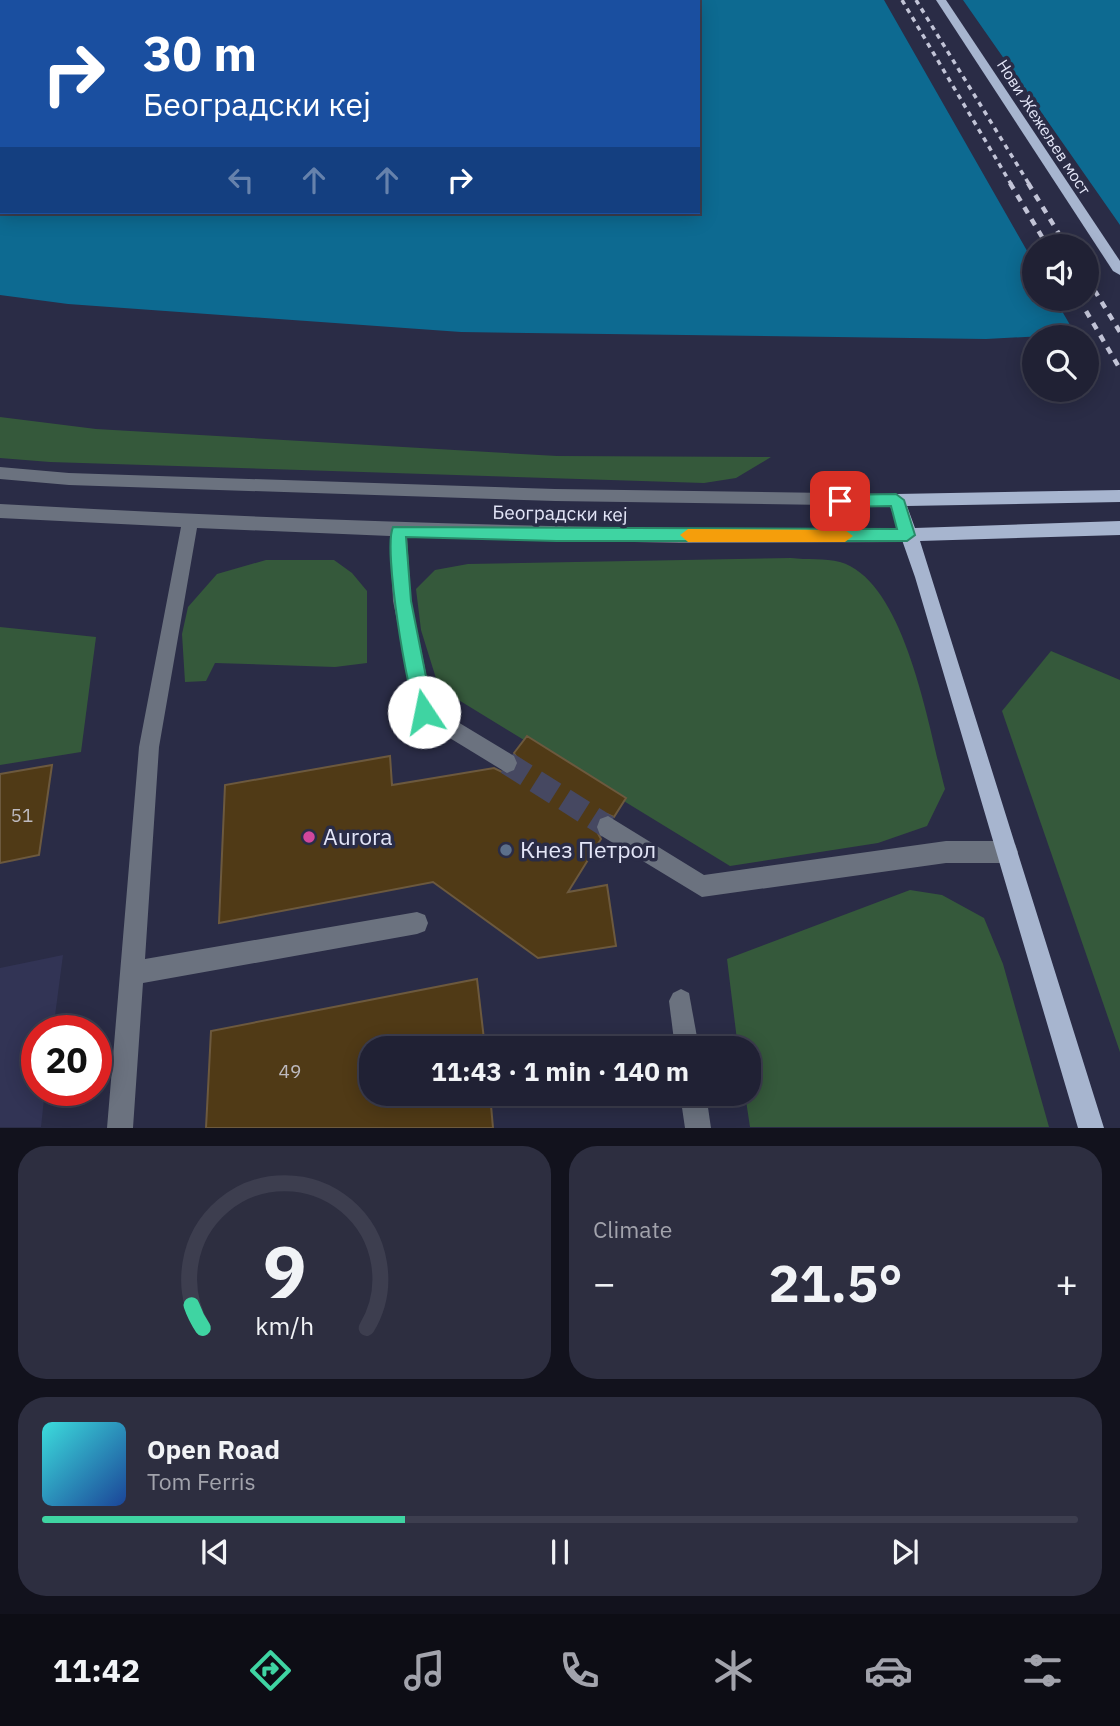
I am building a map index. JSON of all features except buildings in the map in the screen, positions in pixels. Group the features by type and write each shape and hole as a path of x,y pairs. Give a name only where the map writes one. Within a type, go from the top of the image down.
{"main road":[{"name":"Нови Жежељев мост","path":"941,0 1120,271"},
{"name":"Београдски кеј","path":"896,500 1120,496"},
{"path":"896,500 924,577 1091,1128"},
{"name":"Београдски кеј","path":"907,535 1120,528"}],"street":[{"name":"Београдски кеј","path":"0,473 69,479 555,495 896,500"},
{"name":"Београдски кеј","path":"0,511 398,531 556,535 907,535"},
{"path":"120,1128 149,747 190,522"},
{"path":"398,531 401,591 424,712 507,764"},
{"path":"608,827 702,886 946,852 1007,852"},
{"path":"131,973 417,923"},
{"path":"681,1001 685,1036"},
{"path":"695,1106 698,1128"}],"shaded area":[{"path":"700,0 1120,0 1120,332 1099,333 1099,325 1022,325 1022,337 986,339 461,332 68,304 0,295 0,214 700,214"},
{"path":"63,955 55,1015 21,1015 21,1106 43,1106 41,1127 0,1127 0,968"}],"green space":[{"path":"0,417 96,429 557,456 771,457 736,478 704,483 50,462 0,458"},
{"path":"791,558 840,562 863,575 882,597 898,627 922,696 945,789 927,826 878,843 730,866 439,688 421,630 416,589 435,570 468,564"},
{"path":"266,560 334,560 352,573 367,591 367,663 335,667 215,663 206,681 185,682 182,634 188,607 217,574"},
{"path":"0,627 96,637 81,752 0,765"},
{"path":"1051,651 1120,680 1120,1052 1002,711"},
{"path":"910,890 942,895 984,918 1003,964 1049,1127 750,1127 747,1106 761,1106 761,1036 737,1036 727,959"}],"pier":[{"path":"884,0 963,0 1120,225 1120,335 1099,336 1099,325 1070,325 1062,311 1099,311 1099,234 1022,234 1022,242"}],"tunnel":[{"path":"507,763 608,827"}],"railway":[{"path":"902,0 1011,184"},
{"path":"916,0 1029,184"},
{"path":"1010,183 1040,234"},
{"path":"1028,183 1059,234"},
{"path":"1099,298 1120,332"},
{"path":"1086,311 1120,369"}],"slow traffic":[{"path":"688,535 845,536"}],"place":[{"name":"Aurora","path":"309,837"},
{"name":"Кнез Петрол","path":"506,850"}],"route":[{"path":"424,712 402,601 398,531 556,535 907,535 896,500 840,501"}]}
